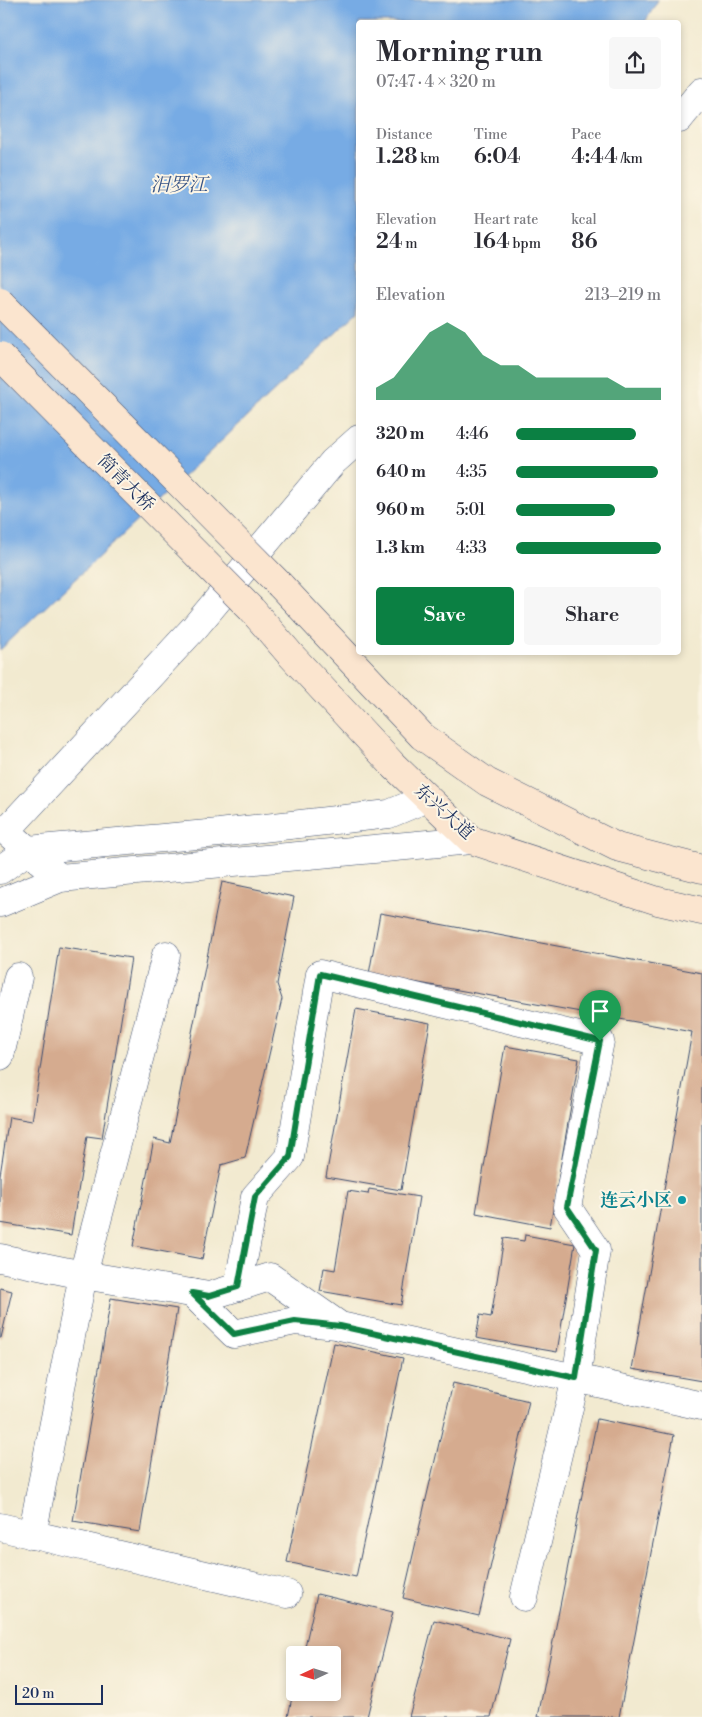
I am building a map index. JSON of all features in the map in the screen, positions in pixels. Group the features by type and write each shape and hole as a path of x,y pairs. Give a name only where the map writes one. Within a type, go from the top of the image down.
{"main road":[{"path":"0,302 280,585 422,736 487,782 616,847 702,869"},
{"name":"简青大桥","path":"0,356 252,610"},
{"name":"东兴大道","path":"252,610 289,653 393,765 471,840 658,901 702,911"}],"street":[{"path":"681,117 702,91"},
{"path":"60,878 6,831 195,627 333,462 356,442"},
{"path":"0,870 28,850 219,833 389,814 427,798"},
{"path":"0,903 60,878 471,840"},
{"path":"32,1535 83,1275 166,955"},
{"path":"238,1287 255,1197 290,1157 320,974 600,1041 567,1207 596,1250 576,1378 524,1597"},
{"path":"0,1056 18,977"},
{"path":"0,1258 83,1275 209,1296 270,1277 340,1326"},
{"path":"192,1293 234,1334 295,1321 340,1326 702,1406"},
{"path":"0,1527 287,1594"}],"water":[{"name":"汨罗江","path":"0,0 658,0 646,20 356,20 356,314 0,650"}],"building":[{"path":"222,882 294,897 277,984 282,999 245,1158 221,1165 202,1259 133,1246 154,1139 170,1143"},
{"name":"连云小区","path":"380,913 702,973 702,1381 632,1369 692,1032 369,974"},
{"path":"59,947 131,958 102,1138 87,1136 71,1235 0,1223 0,1175 9,1117 32,1121"},
{"path":"356,1009 430,1023 401,1190 326,1177"},
{"path":"505,1046 579,1059 550,1227 476,1213"},
{"path":"369,1189 419,1197 401,1305 320,1291 324,1268 335,1270 348,1191 368,1194"},
{"path":"525,1235 575,1244 557,1352 476,1338 480,1315 491,1317 504,1238 524,1241"},
{"path":"0,1288 12,1291 1,1338 0,1338"},
{"path":"111,1298 177,1309 140,1532 73,1521"},
{"path":"334,1343 403,1358 356,1577 287,1562"},
{"path":"453,1383 529,1401 479,1616 403,1598"},
{"path":"597,1419 674,1435 619,1717 538,1717"},
{"path":"317,1594 393,1612 367,1717 288,1717 291,1701 341,1701 341,1646 305,1646"},
{"path":"434,1620 510,1639 491,1717 409,1717"}],"place":[{"name":"连云小区","path":"682,1200"}],"route":[{"path":"320,974 600,1041 567,1207 596,1250 576,1378 340,1326 295,1321 234,1334 192,1293 209,1296 238,1287 255,1197 290,1157 320,974"}]}
